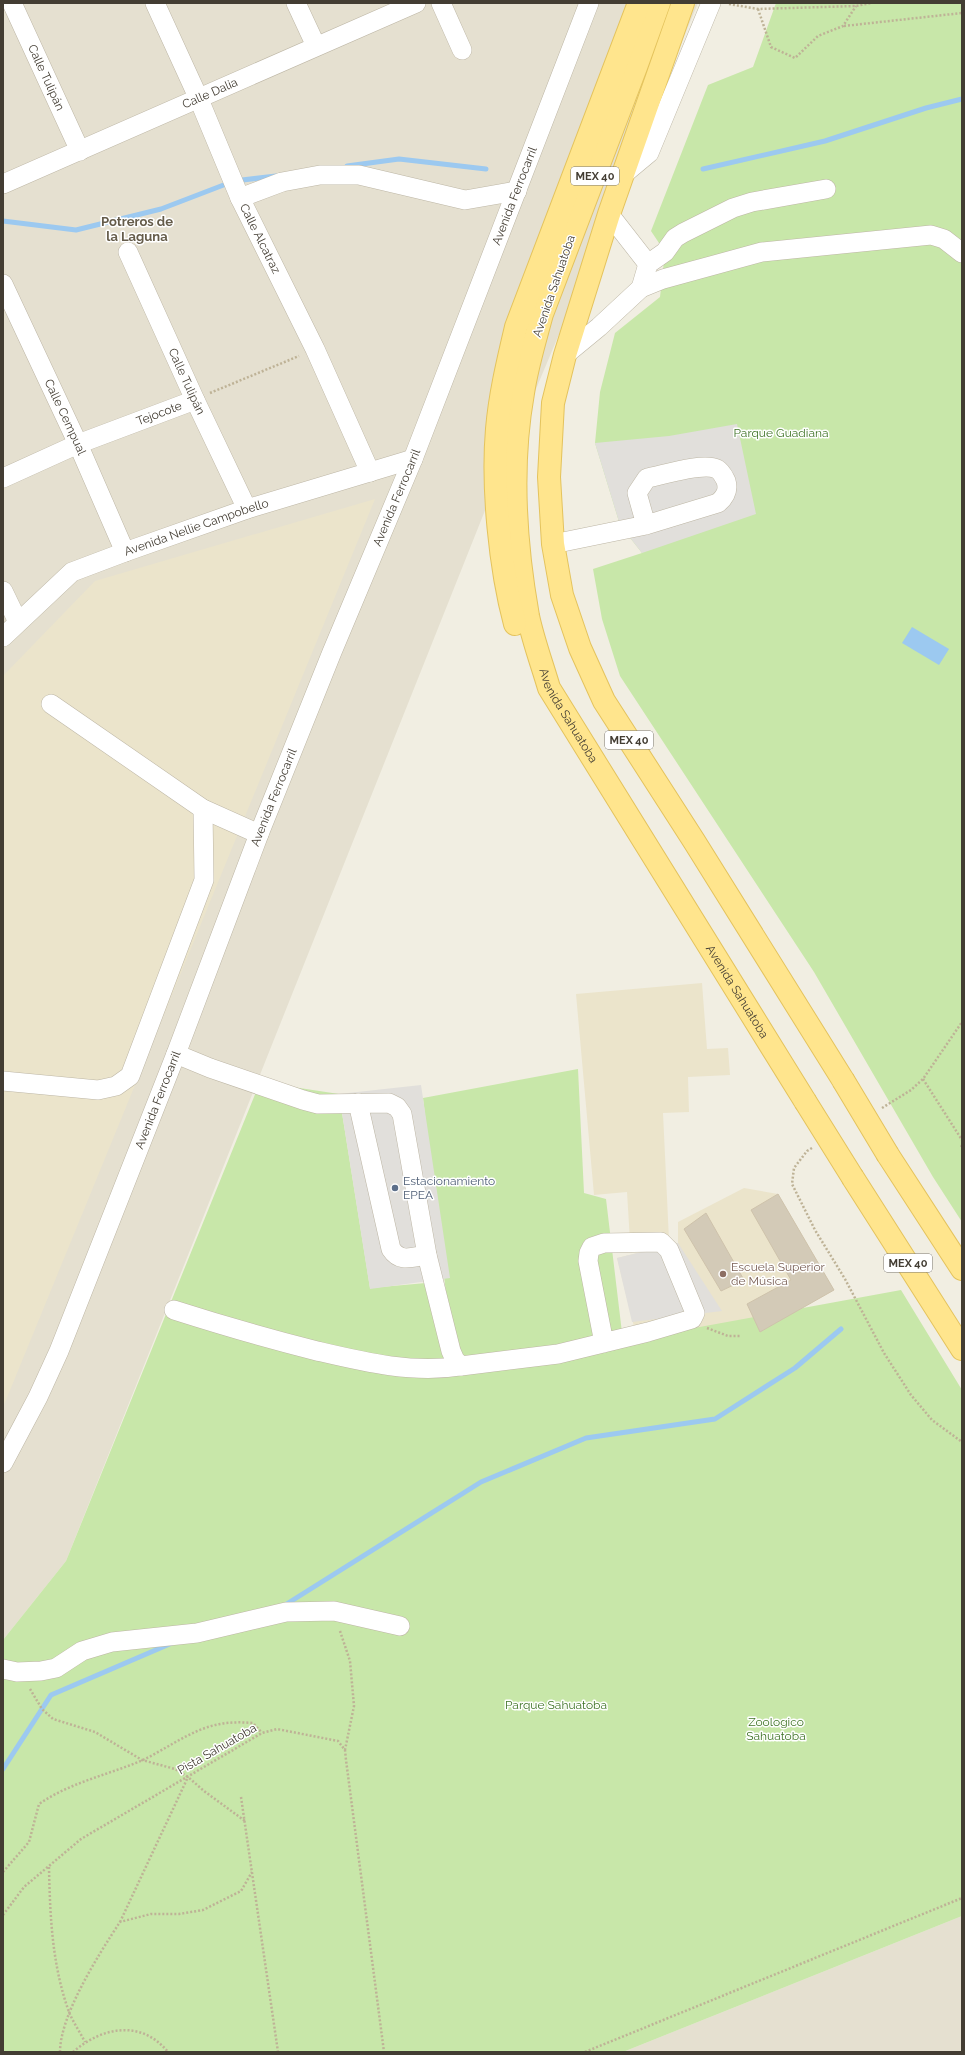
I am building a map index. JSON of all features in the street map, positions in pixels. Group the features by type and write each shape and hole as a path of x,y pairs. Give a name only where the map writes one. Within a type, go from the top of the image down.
{"main road":[{"path":"549,688 524,655 509,592 504,562 496,489 498,422 504,378 516,327 639,3"},
{"name":"Avenida Sahuatoba","path":"659,3 542,314 522,393 516,464 515,509 528,617 549,688 853,1178 962,1349"},
{"name":"MEX 40","path":"683,3 625,173 609,214 565,355 553,403 550,477 553,544 562,595 580,648 604,701 694,841 888,1155 962,1269"}],"street":[{"name":"Calle Tulipán","path":"12,3 80,151"},
{"name":"Calle Alcatraz","path":"155,3 198,97 240,198 315,349 370,472"},
{"path":"296,3 316,46"},
{"name":"Calle Dalia","path":"3,184 80,151 198,97 416,3"},
{"path":"441,3 462,50"},
{"path":"625,173 649,153 711,3"},
{"name":"Avenida Ferrocarril","path":"3,1463 38,1397 59,1350 176,1054 259,834 332,652 413,459 541,130 587,4"},
{"path":"240,198 282,182 320,175 359,175 465,200 517,191"},
{"path":"641,288 648,264 664,252 675,238 683,232 733,208 752,202 826,189"},
{"path":"609,214 648,264"},
{"path":"565,355 600,327 641,288 663,279 762,252 931,235 944,239 962,253"},
{"name":"Calle Tulipán","path":"128,252 195,400 247,509"},
{"name":"Calle Cempual","path":"3,284 78,444 125,552"},
{"name":"Tejocote","path":"3,478 78,444 195,400"},
{"name":"Avenida Nellie Campobello","path":"3,637 72,572 247,509 413,459"},
{"path":"553,544 646,525 718,503 726,496 728,486 724,476 718,469 706,466 647,478 637,493 646,525"},
{"path":"3,591 18,622"},
{"path":"50,704 203,809 259,834"},
{"path":"3,1081 98,1090 116,1086 130,1076 203,886 203,809"},
{"path":"176,1054 210,1068 318,1104 389,1103 397,1107 402,1114 427,1255 452,1354 461,1366"},
{"path":"358,1104 391,1249 395,1256 401,1259 427,1255"},
{"path":"174,1310 230,1328 352,1360 426,1369 558,1354 604,1343 648,1332 692,1319 695,1313 669,1250 661,1242 604,1243 592,1247 589,1253 588,1261 604,1343"},
{"path":"10,1670 41,1671 56,1668 82,1651 112,1642 196,1633 286,1612 334,1611 400,1626"}],"path":[{"path":"723,3 758,9 856,6 871,3"},
{"path":"843,26 856,6"},
{"path":"758,9 771,47 795,58 818,36 843,26 962,13"},
{"name":"Tejocote","path":"195,400 315,349"},
{"path":"876,1112 906,1093 923,1079 962,1022"},
{"path":"923,1079 962,1140"},
{"path":"814,1147 806,1151 794,1168 792,1184 815,1230 846,1279 884,1353 911,1395 932,1420 962,1442"},
{"path":"334,1611 350,1661 354,1706 345,1750 384,2052"},
{"path":"10,1670 33,1692 42,1709 53,1719 95,1732 142,1760 175,1769 188,1776 204,1791 245,1820"},
{"path":"3,1872 29,1842 39,1804 53,1795 77,1783 142,1760 199,1730 219,1724 239,1722 253,1723 262,1732"},
{"name":"Pista Sahuatoba","path":"3,1915 24,1887 81,1839 262,1732 277,1729 329,1739 338,1741 345,1750"},
{"path":"60,2052 70,2013 95,1960 120,1922 188,1776"},
{"path":"241,1796 278,2052"},
{"path":"49,1866 52,1935 57,1970 70,2013 85,2042"},
{"path":"120,1922 151,1914 179,1914 203,1910 240,1891 252,1872"},
{"path":"585,2052 962,1898"},
{"path":"73,2052 85,2042 101,2034 117,2030 132,2031 150,2036 168,2052"}],"shaded area":[{"path":"3,3 698,3 484,513 66,1561 3,1640"},
{"path":"737,424 756,514 642,553 620,525 595,443 669,436"},
{"path":"375,499 3,1406 3,676 95,581"},
{"path":"702,983 707,1049 728,1048 730,1075 688,1077 689,1112 663,1113 669,1240 630,1241 627,1192 594,1195 576,994"},
{"name":"Estacionamiento EPEA","path":"421,1085 450,1278 370,1289 339,1094"},
{"name":"Escuela Superior de Música","path":"744,1188 778,1194 834,1290 760,1332 640,1351 617,1258 678,1243 678,1222"},
{"path":"678,1243 722,1311 632,1322 617,1258"},
{"path":"962,1916 962,2052 623,2052"}],"green space":[{"name":"Parque Guadiana","path":"776,3 962,3 962,1222 933,1177 814,972 620,676 602,619 593,569 642,553 620,525 595,443 600,392 615,333 660,297 665,252 651,231 708,85 753,67"},
{"name":"Parque Sahuatoba","path":"578,1069 584,1193 606,1199 623,1341 901,1290 962,1390 962,1916 623,2052 3,2052 3,1640 66,1561 260,1082 339,1094 370,1288 426,1283 454,1361 423,1098"}],"water":[{"path":"912,627 949,649 939,665 902,643"}],"building":[{"name":"Escuela Superior de Música","path":"778,1194 834,1290 760,1332 747,1304 791,1280 751,1210"},
{"name":"Escuela Superior de Música","path":"706,1213 744,1280 721,1291 684,1229"}],"waterway":[{"path":"703,169 825,141 926,108 962,99"},
{"path":"347,166 399,159 486,169"},
{"path":"3,221 76,230 161,209 234,181 276,176"},
{"path":"285,1605 481,1482 586,1438 715,1419 795,1368 841,1329"},
{"path":"3,1769 51,1695 172,1643"}],"place":[{"name":"Estacionamiento EPEA","path":"395,1188"},
{"name":"Escuela Superior de Música","path":"723,1274"}],"district":[{"name":"Potreros de la Laguna","path":"137,228"}],"park label":[{"name":"Zoologico Sahuatoba","path":"776,1729"}]}
